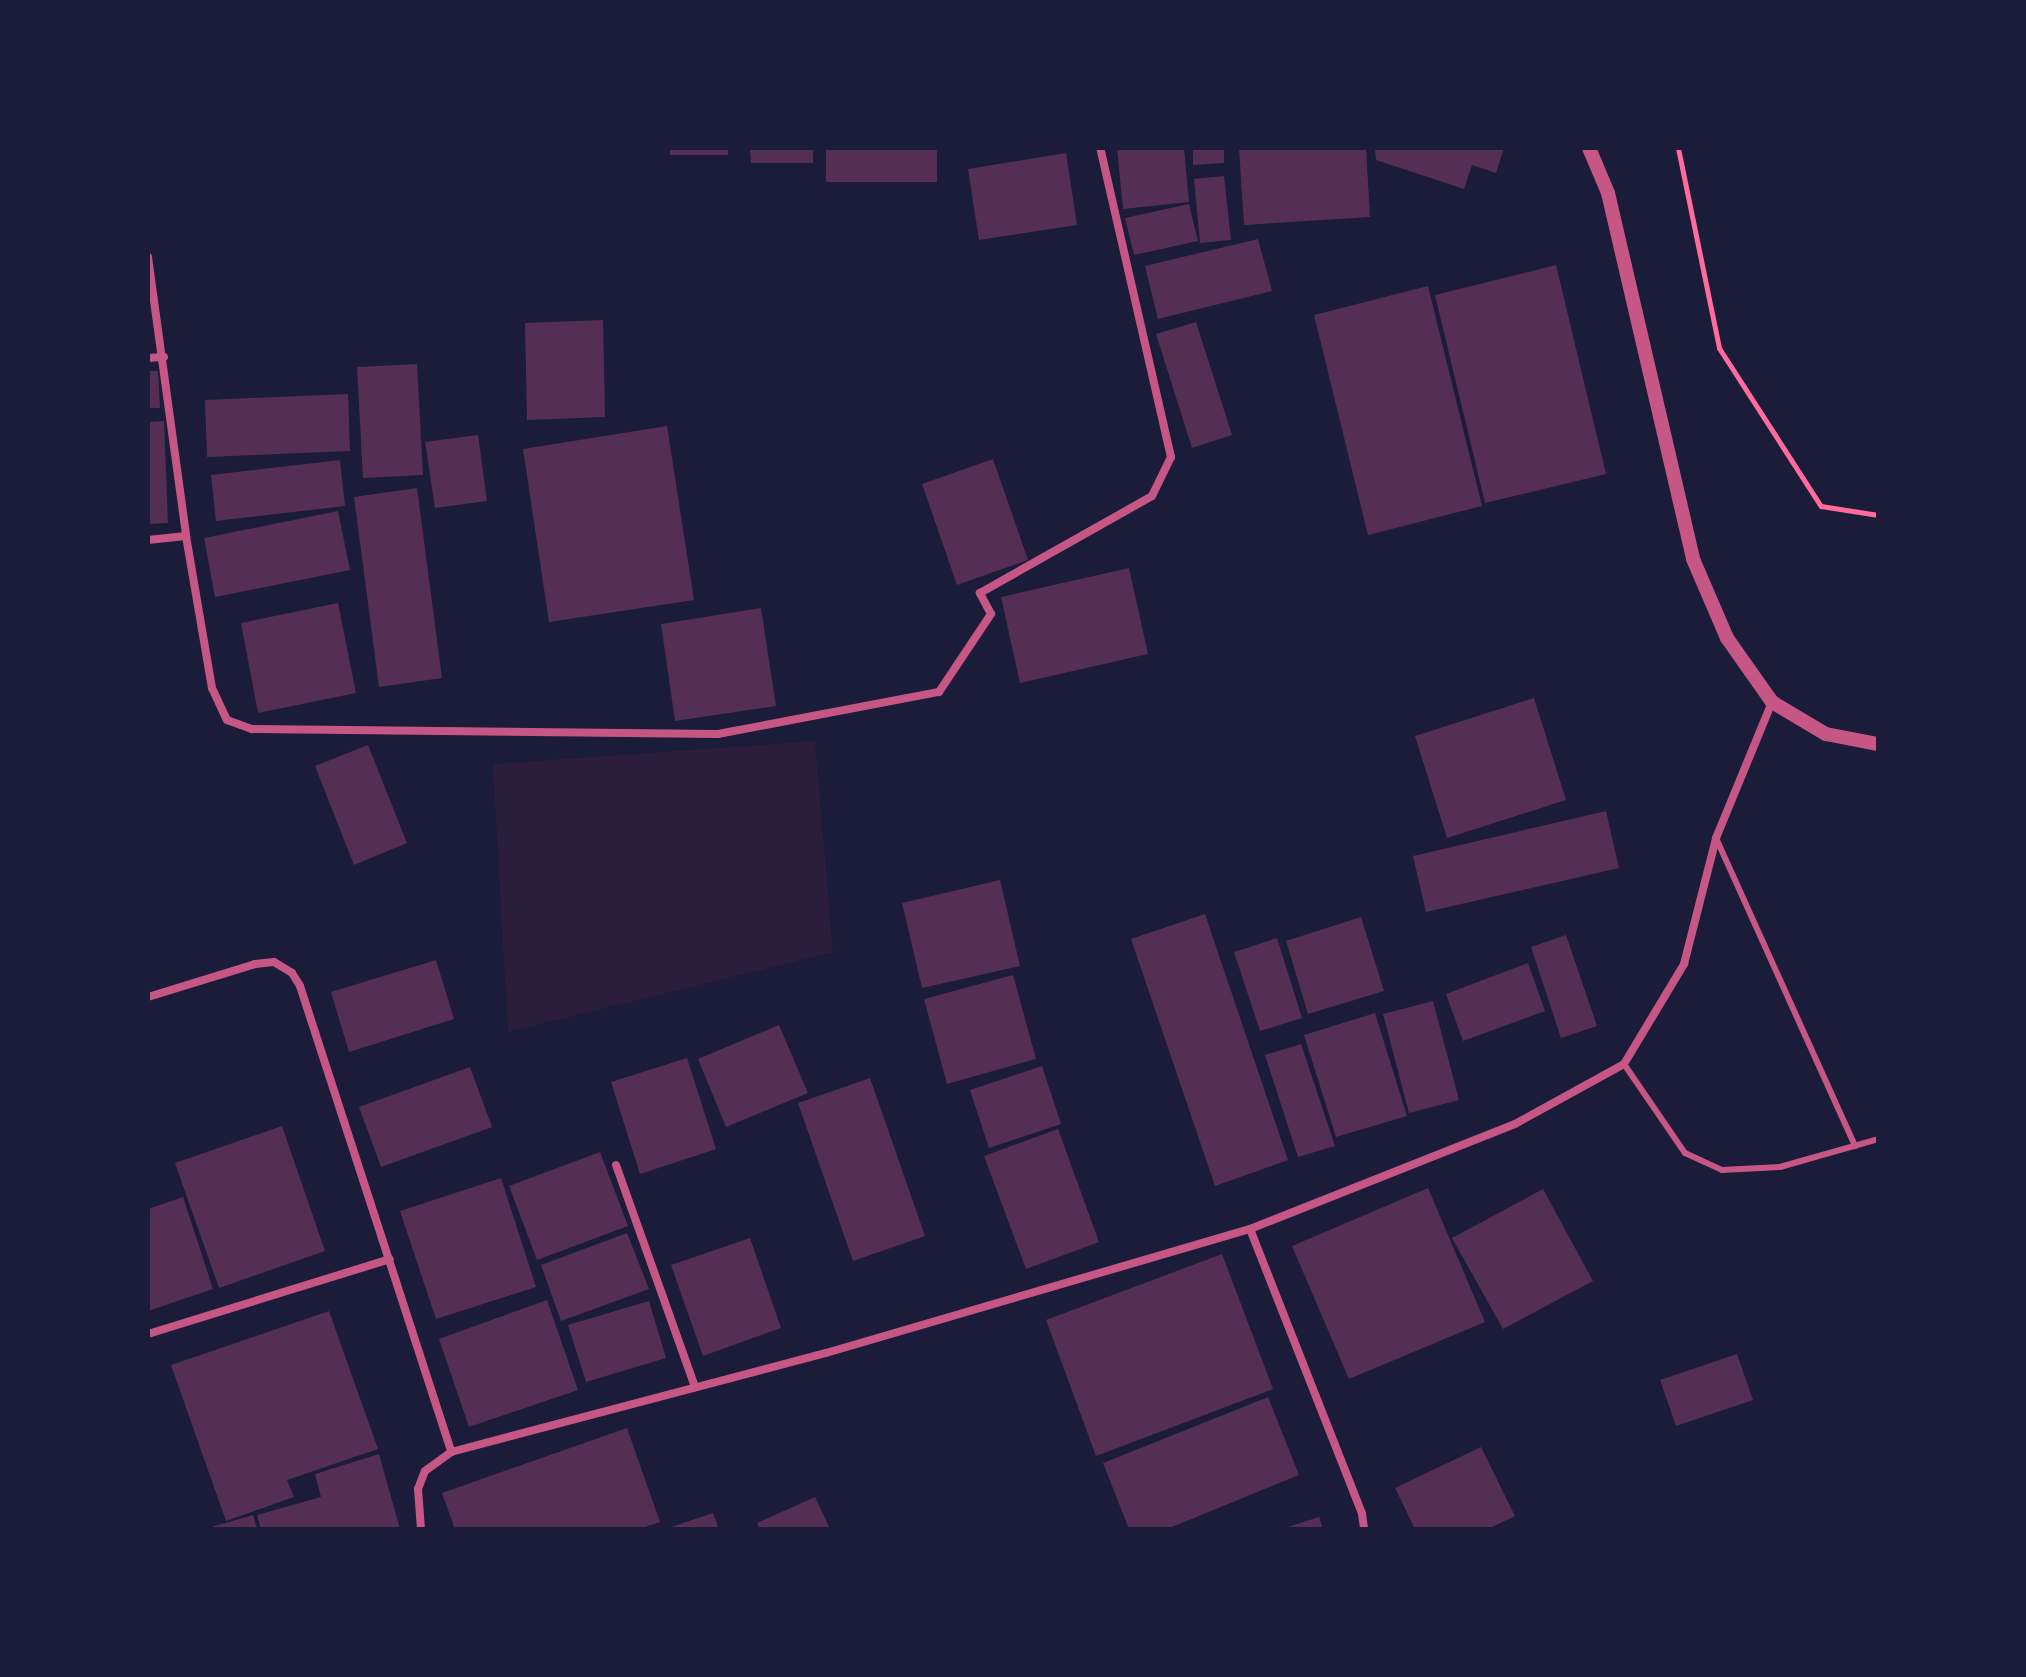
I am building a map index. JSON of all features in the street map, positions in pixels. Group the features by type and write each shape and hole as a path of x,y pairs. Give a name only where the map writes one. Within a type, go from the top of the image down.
{"street":[{"path":"148,257 186,536 212,688 227,720 252,729 718,734 939,692 991,614 980,593 1152,496 1171,457 1100,148"},
{"path":"1589,148 1608,193 1693,559 1727,638 1772,702 1826,734 1878,744"},
{"path":"148,358 164,357"},
{"path":"148,540 186,536"},
{"path":"421,1529 418,1489 425,1471 451,1452 695,1387 1250,1229 1515,1124 1624,1064 1684,964 1716,838 1772,702"},
{"path":"148,997 255,964 274,962 292,973 300,986 451,1452"},
{"path":"616,1165 695,1387"},
{"path":"1250,1229 1362,1514 1364,1529"},
{"path":"148,1334 390,1259"}],"lane":[{"path":"1716,838 1855,1146"},
{"path":"1624,1064 1685,1153 1722,1170 1780,1167 1878,1139"}],"path":[{"path":"1678,148 1719,348 1821,506 1878,515"}],"shaded area":[{"path":"815,741 833,952 508,1032 493,764"}],"building":[{"path":"670,148 728,148 728,155 670,155"},
{"path":"750,148 813,148 813,163 751,163"},
{"path":"826,148 937,148 937,182 826,182"},
{"path":"1117,148 1184,148 1189,202 1123,209"},
{"path":"1193,148 1224,148 1224,163 1193,165"},
{"path":"1239,148 1366,148 1370,217 1244,225"},
{"path":"1375,148 1504,148 1496,173 1472,165 1464,189 1376,160"},
{"path":"1066,153 1077,225 979,240 968,169"},
{"path":"1224,176 1231,240 1200,243 1194,179"},
{"path":"1189,204 1198,241 1134,255 1125,218"},
{"path":"1258,239 1272,291 1158,319 1145,266"},
{"path":"1556,265 1606,474 1485,503 1435,295"},
{"path":"1428,286 1482,506 1368,535 1314,315"},
{"path":"603,320 605,417 527,420 525,323"},
{"path":"1196,322 1232,435 1192,448 1156,334"},
{"path":"417,364 423,475 363,478 357,367"},
{"path":"148,371 158,371 160,408 148,408"},
{"path":"348,394 350,451 207,457 205,400"},
{"path":"164,421 168,523 148,524 148,422"},
{"path":"667,426 694,600 549,622 523,449"},
{"path":"478,435 487,501 435,508 425,442"},
{"path":"993,459 1028,560 957,585 922,484"},
{"path":"340,460 345,506 216,521 211,475"},
{"path":"417,488 442,678 379,687 354,497"},
{"path":"338,511 350,570 215,597 204,538"},
{"path":"1129,568 1148,654 1020,683 1001,597"},
{"path":"338,603 356,693 258,713 241,623"},
{"path":"761,608 776,706 675,721 661,624"},
{"path":"1534,698 1566,800 1447,838 1415,736"},
{"path":"368,745 407,843 354,865 315,766"},
{"path":"1606,811 1619,868 1426,912 1413,856"},
{"path":"1000,880 1020,966 922,988 902,903"},
{"path":"1205,914 1288,1160 1215,1186 1131,939"},
{"path":"1361,917 1384,991 1308,1014 1286,941"},
{"path":"1566,935 1597,1026 1561,1038 1531,947"},
{"path":"1277,938 1302,1018 1260,1031 1234,952"},
{"path":"436,960 454,1019 349,1052 331,992"},
{"path":"1528,963 1545,1011 1463,1041 1446,994"},
{"path":"1013,975 1036,1059 947,1084 924,999"},
{"path":"1433,1001 1459,1100 1409,1113 1383,1014"},
{"path":"1375,1013 1407,1116 1336,1137 1304,1035"},
{"path":"779,1025 808,1093 726,1127 698,1059"},
{"path":"1301,1044 1335,1146 1298,1157 1265,1055"},
{"path":"687,1058 716,1149 640,1174 611,1082"},
{"path":"1042,1066 1061,1124 989,1148 970,1090"},
{"path":"470,1067 492,1127 381,1167 359,1107"},
{"path":"870,1078 925,1236 853,1261 798,1103"},
{"path":"282,1126 325,1251 219,1288 175,1163"},
{"path":"1058,1129 1099,1242 1026,1269 984,1156"},
{"path":"600,1152 628,1226 537,1260 509,1186"},
{"path":"501,1178 536,1287 436,1319 400,1211"},
{"path":"1428,1188 1485,1322 1349,1379 1292,1246"},
{"path":"1543,1189 1593,1281 1503,1329 1452,1238"},
{"path":"183,1197 213,1289 148,1311 148,1209"},
{"path":"627,1233 649,1289 561,1321 541,1265"},
{"path":"750,1238 781,1328 703,1356 671,1265"},
{"path":"1222,1254 1273,1389 1096,1456 1046,1320"},
{"path":"547,1300 578,1390 469,1427 439,1339"},
{"path":"649,1301 666,1358 586,1382 568,1325"},
{"path":"329,1311 378,1449 287,1480 294,1497 226,1521 171,1365"},
{"path":"1737,1354 1753,1400 1676,1426 1660,1380"},
{"path":"1268,1397 1299,1475 1167,1529 1129,1529 1103,1463"},
{"path":"627,1428 660,1522 639,1529 455,1529 442,1493"},
{"path":"1481,1447 1515,1516 1488,1529 1415,1529 1395,1488"},
{"path":"379,1454 400,1529 261,1529 257,1515 321,1497 315,1474"},
{"path":"815,1497 830,1529 760,1529 757,1523"},
{"path":"713,1513 719,1529 668,1529 668,1528"},
{"path":"253,1515 257,1529 208,1529 208,1528"},
{"path":"1319,1517 1323,1529 1285,1529 1285,1528"}]}
